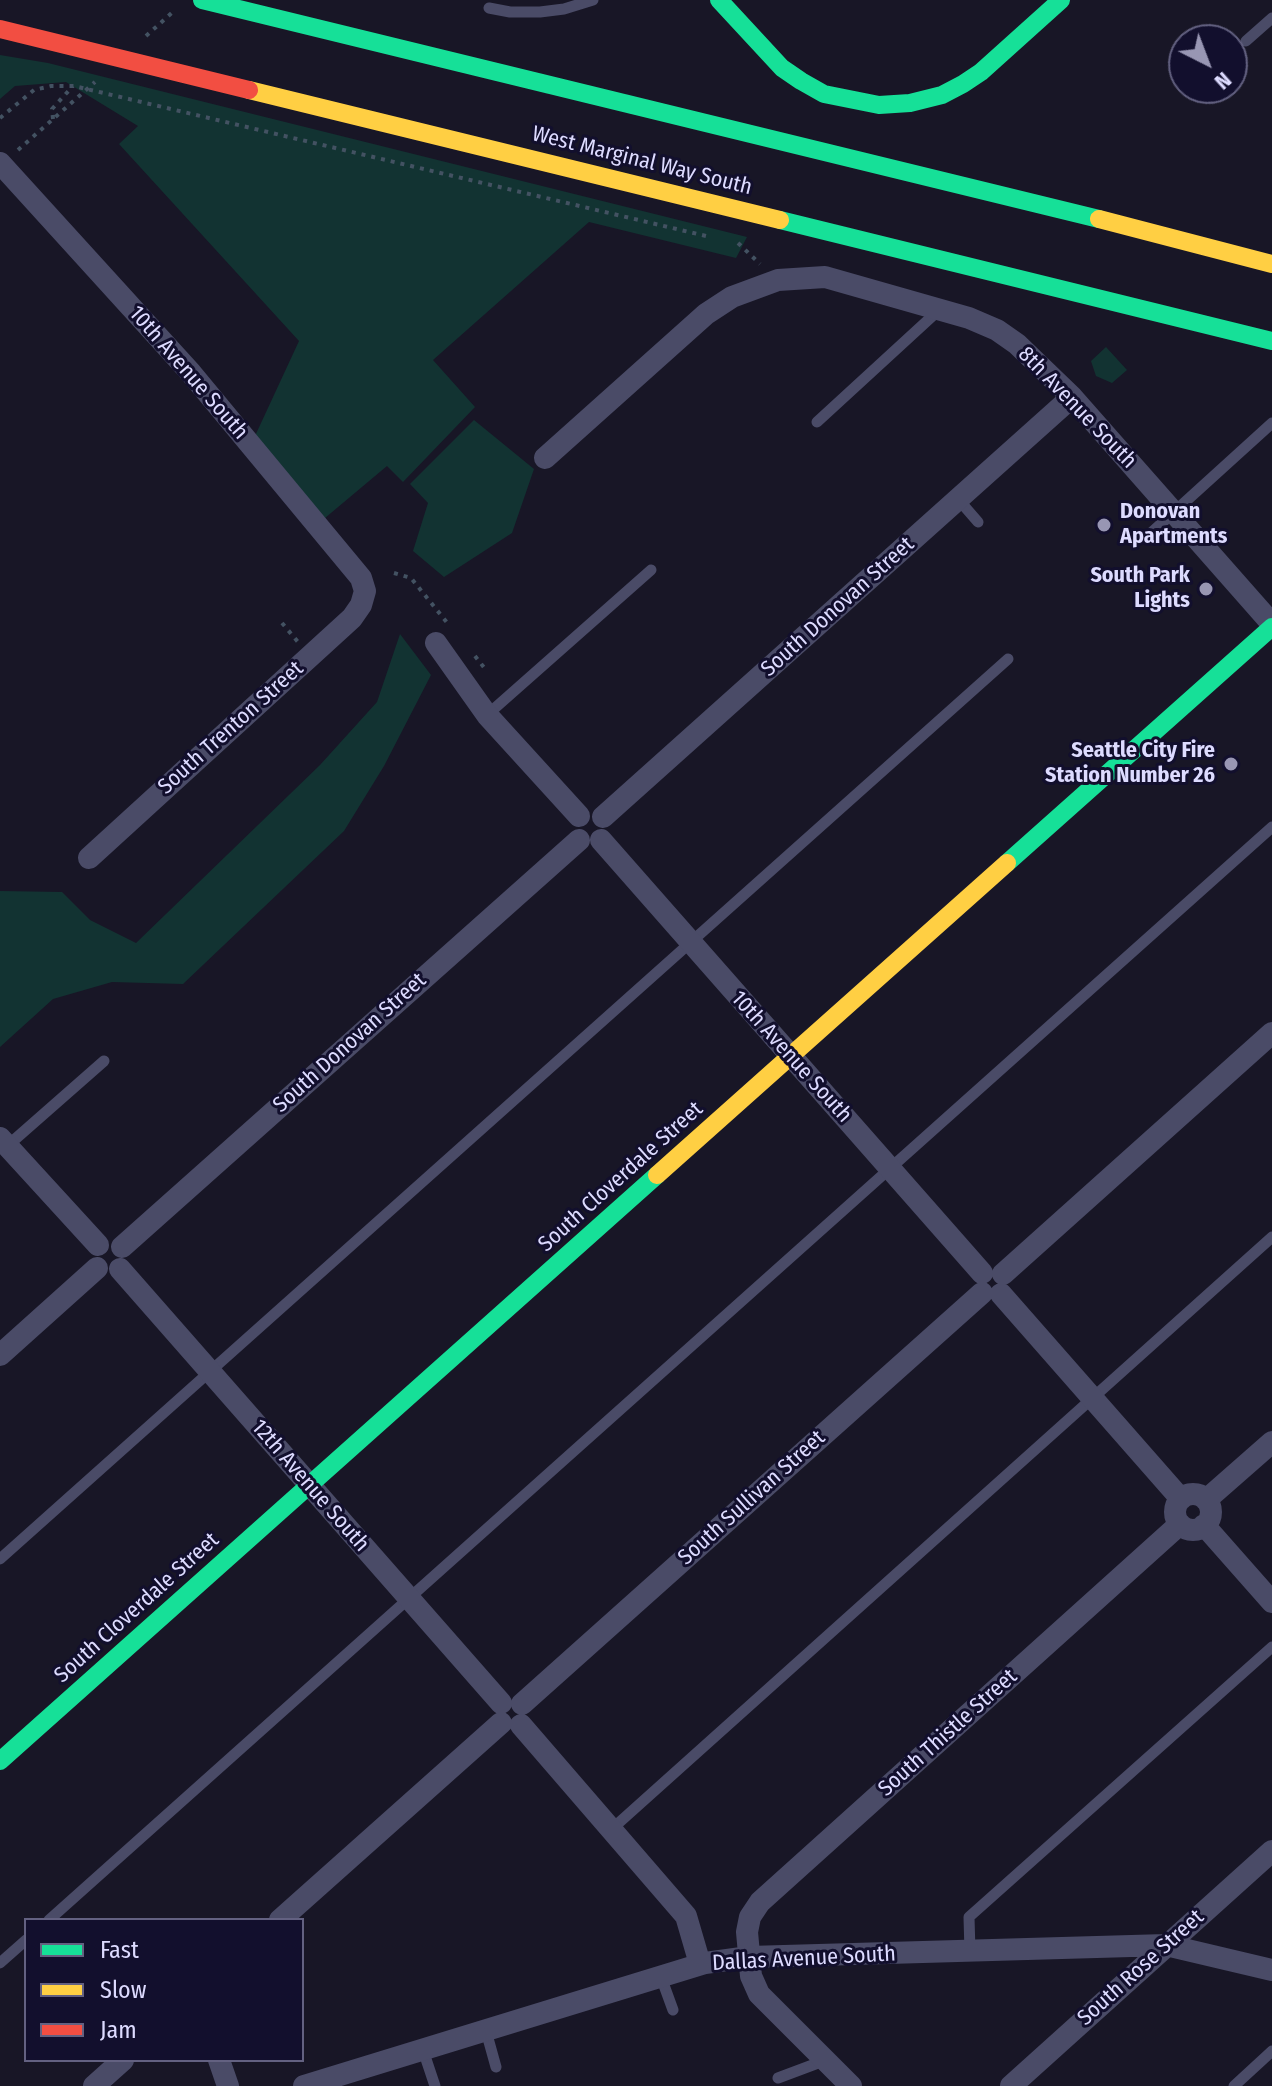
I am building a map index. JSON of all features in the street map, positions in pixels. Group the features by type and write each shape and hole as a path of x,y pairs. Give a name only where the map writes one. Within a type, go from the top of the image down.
{"main road":[{"path":"202,0 1177,238 1272,264"},
{"path":"719,0 782,68 801,81 824,94 879,105 910,103 942,95 963,84 981,72 1061,0"},
{"name":"West Marginal Way South","path":"0,29 1272,341"},
{"name":"South Cloverdale Street","path":"0,1761 1272,626"}],"street":[{"name":"10th Avenue South","path":"8,157 361,578 365,591"},
{"name":"8th Avenue South","path":"770,273 825,277 997,330 1040,364 1072,397 1272,626"},
{"path":"545,458 706,314 770,273"},
{"name":"South Donovan Street","path":"603,817 1072,397"},
{"name":"South Trenton Street","path":"89,858 352,618 361,605 365,591"},
{"path":"447,639 487,715 579,816"},
{"path":"592,811 603,817 607,829 590,840 573,827 579,816 592,811"},
{"name":"10th Avenue South","path":"590,840 689,942 1181,1499"},
{"name":"South Donovan Street","path":"0,1355 113,1261 590,840"},
{"name":"South Sullivan Street","path":"282,1918 1272,1033"},
{"path":"3,1145 98,1245 93,1254 113,1261"},
{"name":"12th Avenue South","path":"113,1261 613,1828 686,1916 700,1964"},
{"path":"1206,1500 1272,1442"},
{"path":"1193,1494 1206,1500 1211,1513 1204,1525 1189,1530 1180,1524 1175,1512 1181,1499 1193,1494"},
{"name":"South Thistle Street","path":"749,1957 747,1932 750,1917 760,1902 1180,1524"},
{"path":"1204,1525 1272,1602"},
{"name":"South Rose Street","path":"1011,2086 1272,1851"},
{"name":"Dallas Avenue South","path":"304,2086 700,1964 749,1957 1166,1945 1272,1970"},
{"path":"749,1957 751,1976 759,1994 851,2086"},
{"path":"94,2086 121,2062"},
{"path":"220,2062 228,2086"}],"lane":[{"path":"489,8 540,12 593,0"},
{"path":"1248,39 1272,18"},
{"path":"817,422 939,310"},
{"path":"1152,532 1272,423"},
{"path":"958,499 978,522"},
{"path":"487,715 651,570"},
{"path":"0,1559 1008,659"},
{"path":"51,1918 1272,827"},
{"path":"3,1145 104,1061"},
{"path":"613,1828 1272,1237"},
{"path":"970,1952 969,1917 1272,1647"},
{"path":"0,1963 24,1942"},
{"path":"661,1977 673,2010"},
{"path":"486,2031 496,2067"},
{"path":"423,2050 435,2086"},
{"path":"1234,2086 1272,2051"},
{"path":"778,2078 826,2060"}],"path":[{"path":"8,157 53,119 52,109 74,86"},
{"path":"0,118 34,90 74,86 708,236"},
{"path":"723,240 742,245 770,273"},
{"path":"394,573 411,578 447,639"},
{"path":"467,647 486,670"}],"green space":[{"path":"0,55 48,63 747,237 736,258 589,222 433,360 475,407 403,482 387,466 325,518 255,436 299,341 119,144 138,126 66,82 15,86 0,99"},
{"path":"1106,347 1127,370 1112,383 1096,376 1091,361"},
{"path":"474,420 534,469 512,533 444,577 413,551 428,503 410,484"},
{"path":"400,634 431,675 384,766 344,831 183,984 112,982 53,999 0,1047 0,891 62,892 90,920 136,943 320,765 377,702"}],"traffic: fast":[{"path":"202,0 1099,219"},
{"path":"719,0 782,68 801,81 824,94 879,105 910,103 942,95 963,84 981,72 1061,0"},
{"path":"780,220 1272,341"},
{"path":"1007,863 1272,627"},
{"path":"0,1761 657,1175"}],"traffic: slow":[{"path":"249,90 780,220"},
{"path":"1099,219 1272,264"},
{"path":"657,1175 1007,863"}],"traffic: jam":[{"path":"0,29 249,90"}],"place":[{"name":"Donovan Apartments","path":"1104,525"},
{"name":"South Park Lights","path":"1206,589"},
{"name":"Seattle City Fire Station Number 26","path":"1231,764"}]}
